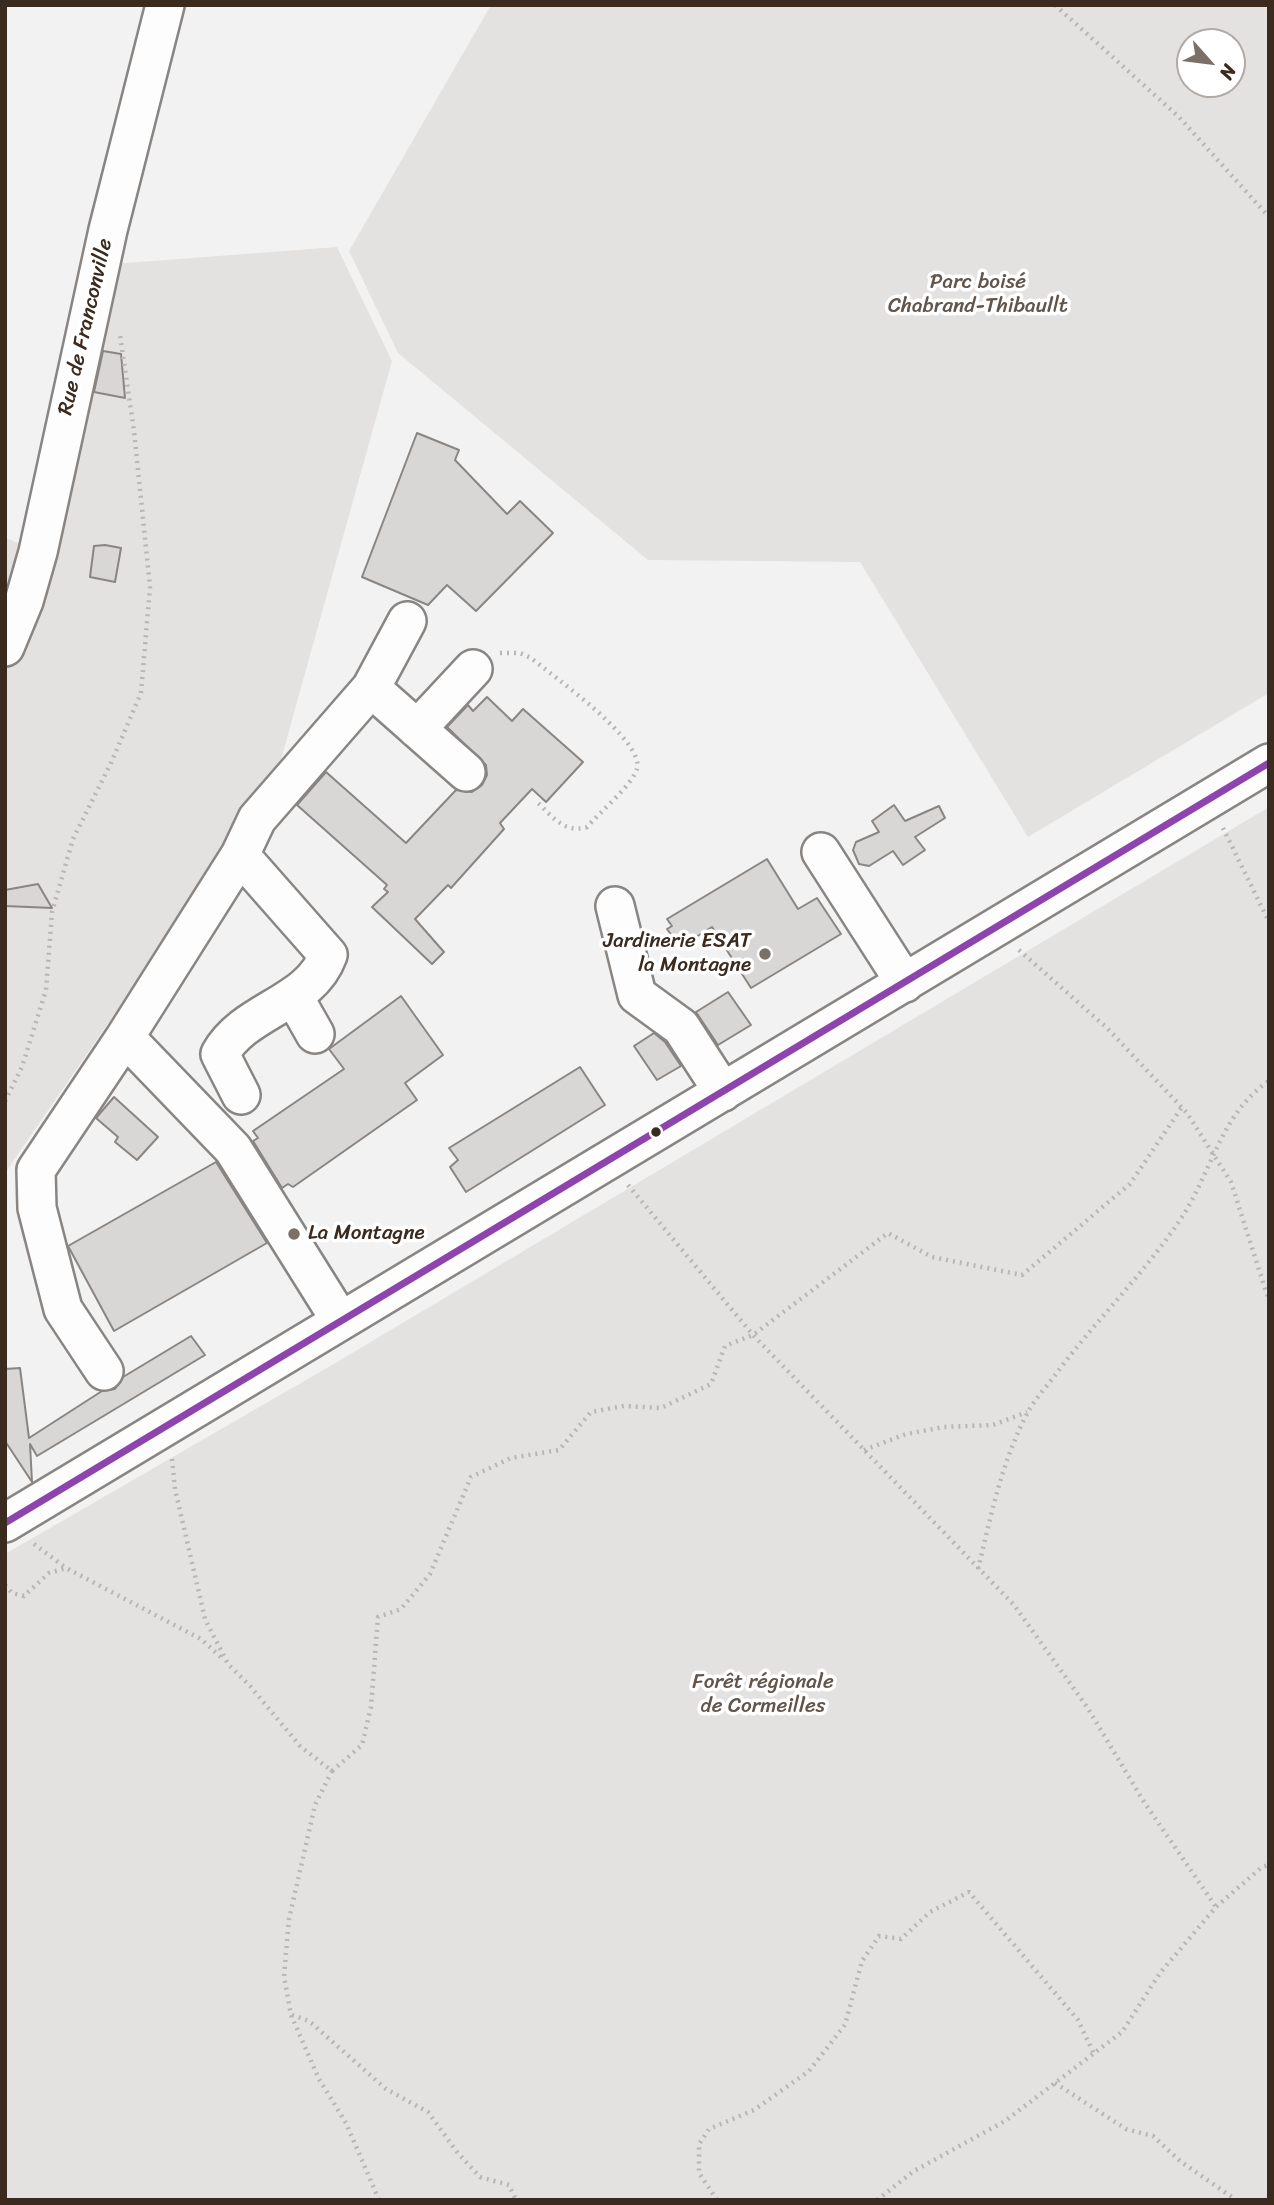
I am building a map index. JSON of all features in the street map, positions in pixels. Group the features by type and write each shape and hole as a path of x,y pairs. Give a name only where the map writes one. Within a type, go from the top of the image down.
{"street":[{"name":"Rue de Franconville","path":"5,647 24,601 38,552 111,216 165,5"},
{"path":"104,1371 63,1309 37,1208 36,1170 125,1037 240,855 257,819 371,688 407,621"},
{"path":"417,729 473,669"},
{"path":"371,688 466,772"},
{"path":"19,1533 163,1429 1269,763"},
{"path":"821,852 905,983"},
{"path":"240,855 328,955 323,967 295,997 250,1022 220,1054 241,1095"},
{"path":"615,906 637,995 681,1027 723,1092"},
{"path":"295,997 315,1034"},
{"path":"125,1037 233,1149 340,1320"}],"path":[{"path":"1055,5 1179,117 1269,217"},
{"path":"5,1101 22,1067 46,990 52,912 73,839 111,763 141,693 150,587 140,483 118,322 96,291"},
{"path":"473,669 486,651 520,653 593,709 632,747 638,760 636,772 587,827 576,830 565,828 536,801"},
{"path":"1210,799 1269,922"},
{"path":"999,926 1010,942 1107,1028 1182,1107 1231,1182 1269,1301"},
{"path":"978,1569 996,1492 1028,1412 1087,1333 1141,1271 1180,1220 1201,1188 1231,1116 1255,1090 1269,1081"},
{"path":"379,2200 346,2123 319,2079 292,2015 284,1976 289,1919 316,1805 332,1771 362,1745 371,1707 378,1617 401,1609 430,1574 471,1477 511,1458 559,1450 591,1412 624,1406 661,1408 711,1384 725,1346 753,1335 888,1233 932,1257 1022,1275 1130,1184 1182,1107"},
{"path":"626,1182 753,1335 1014,1605 1087,1707 1144,1802 1216,1907"},
{"path":"864,1450 906,1434 944,1427 993,1425 1028,1412"},
{"path":"163,1429 171,1445 175,1489 205,1619 228,1664"},
{"path":"19,1533 66,1568 201,1639 250,1686 300,1746 332,1771"},
{"path":"5,1585 12,1593 24,1596 50,1573 66,1568"},
{"path":"877,2200 914,2171 1005,2121 1122,2032 1160,1973 1216,1907 1262,1867 1269,1865"},
{"path":"717,2200 699,2174 699,2144 709,2129 754,2110 809,2071 845,2025 862,1961 879,1936 901,1939 930,1912 969,1892 1078,2020 1094,2054"},
{"path":"292,2015 309,2021 386,2089 428,2112 457,2152 480,2177 509,2185 516,2200"},
{"path":"1055,2084 1126,2130 1153,2136 1180,2161 1236,2200"}],"green space":[{"name":"Parc boisé Chabrand-Thibaullt","path":"491,5 1269,5 1269,693 1028,837 860,562 648,560 398,353 349,251"},
{"path":"337,247 392,361 275,781 5,1173 5,538 26,546 86,266"},
{"name":"Forêt régionale de Cormeilles","path":"1269,807 1269,2200 5,2200 5,1554 332,1365"}],"building":[{"path":"103,351 121,354 125,398 94,392"},
{"path":"417,433 459,450 455,460 507,514 520,501 553,533 476,611 447,585 428,605 362,577"},
{"path":"94,546 121,548 115,582 90,577"},
{"path":"487,697 512,721 523,709 583,762 546,802 532,789 500,823 504,829 451,888 448,885 415,919 444,952 432,964 372,907 388,892 384,889 387,885 297,805 326,772 406,843 456,790 472,792 482,785 487,775 486,765 447,727 468,705 473,711"},
{"path":"894,805 905,821 939,806 945,818 915,837 925,850 903,865 893,851 869,866 859,864 853,850 856,842 879,832 872,821"},
{"path":"767,859 798,909 817,898 841,934 751,988 712,927 680,947 667,929 672,926 667,919"},
{"path":"38,884 52,908 5,906 5,890"},
{"path":"728,992 751,1025 718,1045 696,1012"},
{"path":"401,996 443,1055 405,1083 417,1100 293,1187 288,1184 282,1188 253,1141 258,1138 253,1131 344,1069 329,1049"},
{"path":"654,1033 665,1042 681,1066 657,1080 634,1046"},
{"path":"580,1067 605,1105 466,1192 450,1167 458,1160 449,1148"},
{"path":"114,1097 158,1137 137,1160 115,1142 118,1137 96,1118"},
{"path":"216,1162 267,1243 114,1331 68,1246"},
{"path":"191,1336 205,1355 37,1456 30,1444 32,1482 5,1441 5,1369 20,1368 29,1438 102,1391 115,1389 123,1377"}],"transit line":[{"path":"5,1523 1269,763"}],"place":[{"name":"Jardinerie ESAT la Montagne","path":"765,954"},
{"name":"La Montagne","path":"294,1234"}]}
